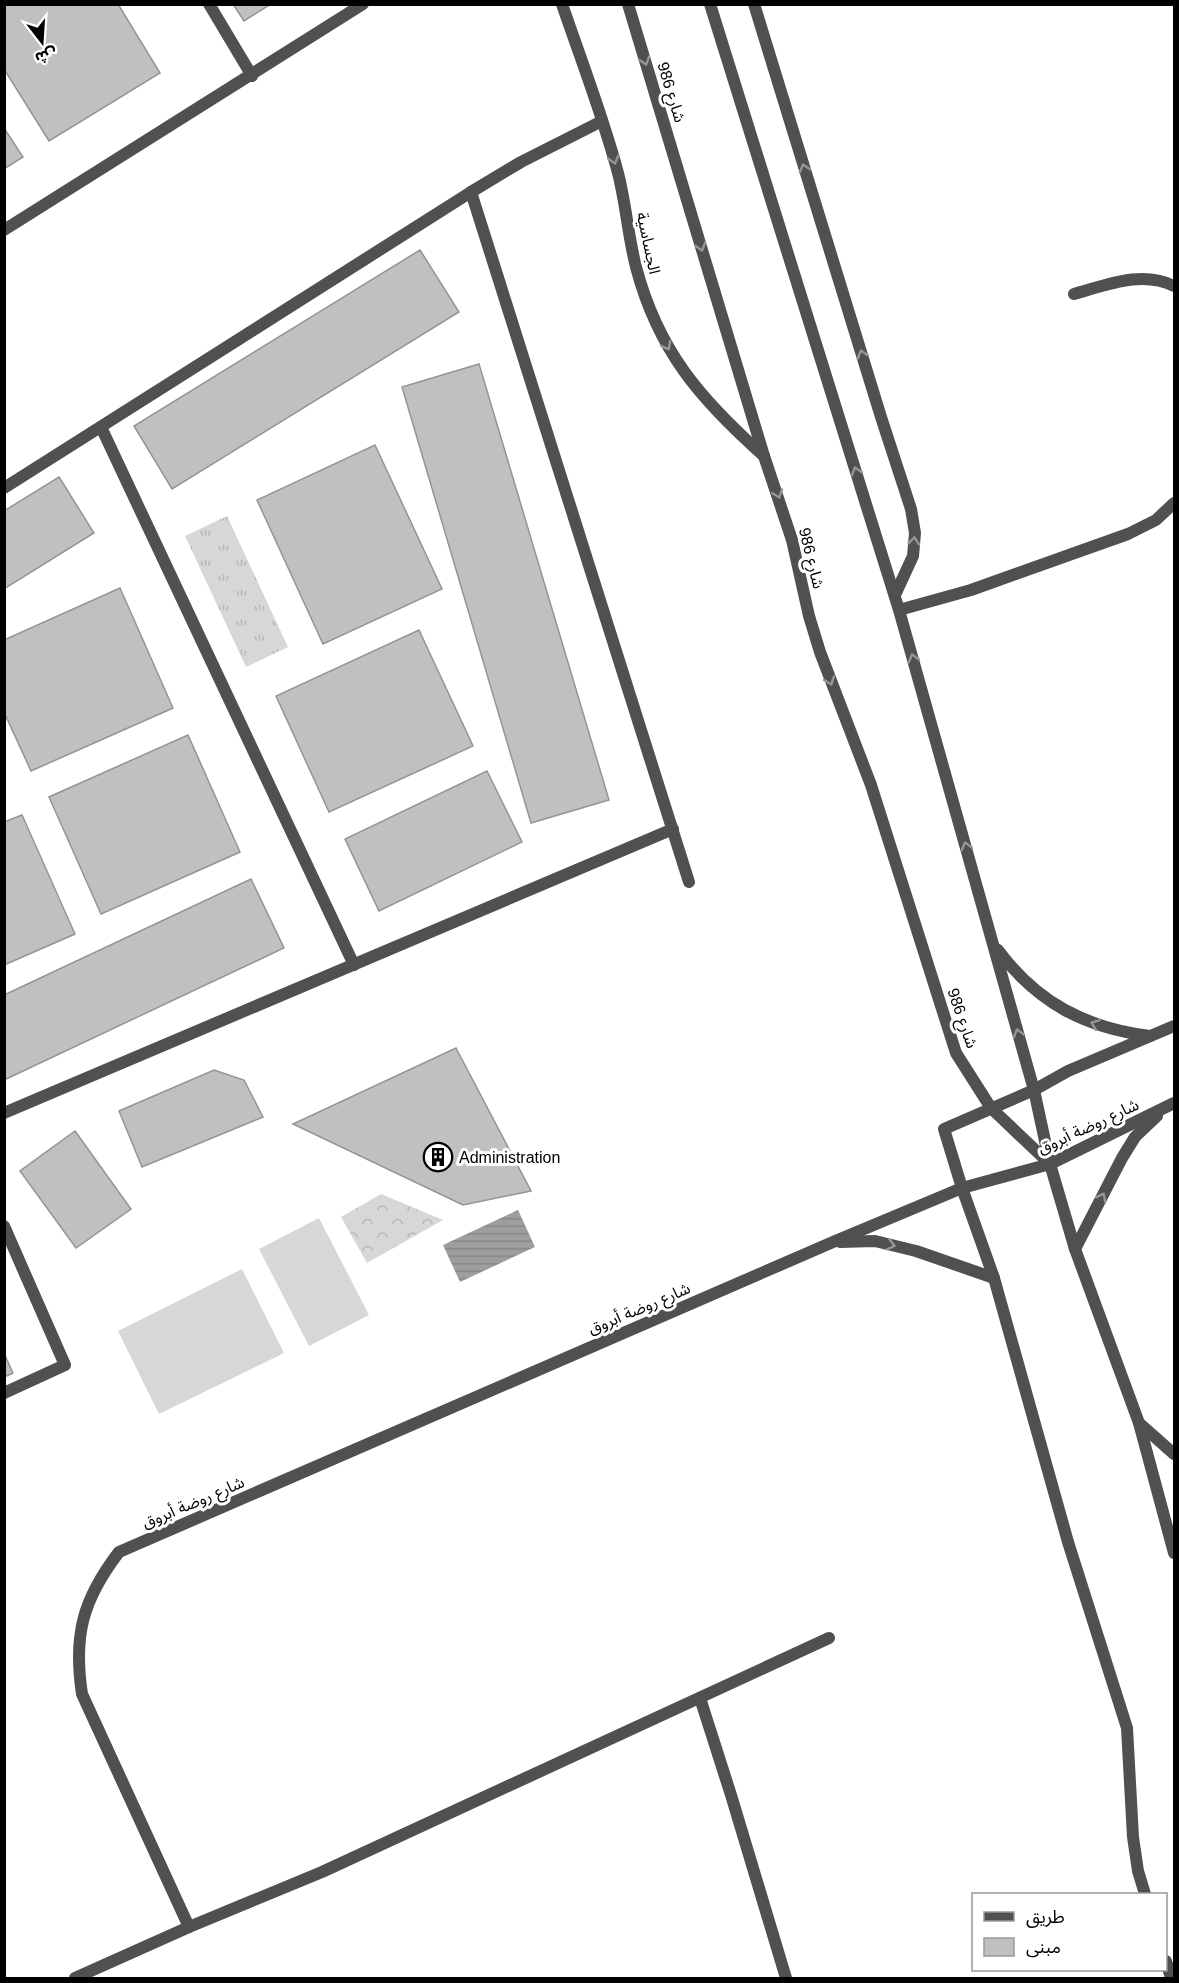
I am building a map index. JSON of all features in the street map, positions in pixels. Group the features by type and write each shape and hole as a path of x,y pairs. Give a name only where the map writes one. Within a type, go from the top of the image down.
{"street":[{"path":"209,4 252,76"},
{"path":"4,230 363,4"},
{"name":"الجساسية","path":"562,4 618,174 636,265 645,299 659,331 676,362 697,391 731,427 764,456"},
{"name":"شارع 986","path":"628,4 764,456 781,502 820,652 871,785 956,1053 992,1108 1050,1164"},
{"path":"710,4 895,596 1034,1090 1050,1164 1075,1249 1139,1423 1174,1553"},
{"path":"754,4 911,508 915,533 912,556 895,596"},
{"path":"4,488 471,192 521,162 602,121"},
{"path":"471,192 689,882"},
{"path":"1074,294 1124,280 1140,278 1174,286"},
{"path":"101,427 354,965"},
{"path":"899,610 971,590 1128,534 1156,520 1174,503"},
{"path":"4,1113 673,830"},
{"path":"993,942 1009,965 1028,985 1050,1002 1074,1016 1099,1026 1125,1033 1152,1036"},
{"path":"1145,1893 1138,1871 1133,1837 1127,1728 1068,1542 994,1278 944,1129 1034,1090 1068,1071 1174,1026"},
{"path":"1075,1249 1135,1137 1171,1105"},
{"name":"شارع روضة أبروق","path":"189,1927 82,1694 78,1671 78,1647 82,1623 102,1573 119,1552 962,1188 1050,1164 1171,1105"},
{"path":"4,1226 65,1365 4,1394"},
{"path":"833,1242 875,1241 916,1251 994,1278"},
{"path":"1139,1423 1174,1454"},
{"path":"75,1978 189,1927 322,1872 829,1638"},
{"path":"700,1698 786,1978"}],"green space":[{"path":"227,516 288,647 246,667 185,536"},
{"path":"381,1194 443,1220 367,1263 341,1217"},
{"path":"319,1218 369,1315 309,1346 259,1249"},
{"path":"242,1269 284,1353 159,1414 118,1331"}],"shaded area":[{"path":"518,1210 535,1247 460,1282 443,1245"}],"building":[{"path":"4,4 118,4 160,73 49,141 4,69"},
{"path":"233,4 271,4 244,21"},
{"path":"4,128 23,157 4,169"},
{"path":"420,250 459,312 172,489 134,426"},
{"path":"479,364 609,800 531,823 402,387"},
{"path":"375,445 442,589 323,644 257,500"},
{"path":"59,477 94,533 4,589 4,511"},
{"path":"120,588 173,708 31,771 4,712 4,640"},
{"path":"419,630 473,746 329,812 276,696"},
{"path":"188,735 240,852 101,914 49,797"},
{"path":"487,771 522,842 379,911 345,839"},
{"path":"22,815 75,934 4,965 4,822"},
{"path":"251,879 284,948 4,1080 4,995"},
{"name":"Administration","path":"456,1048 531,1191 463,1205 293,1124"},
{"path":"214,1070 244,1080 263,1117 142,1167 119,1111"},
{"path":"75,1131 131,1209 76,1248 20,1171"},
{"path":"4,1353 13,1373 4,1377"}],"place":[{"name":"Administration","path":"438,1157"}]}
